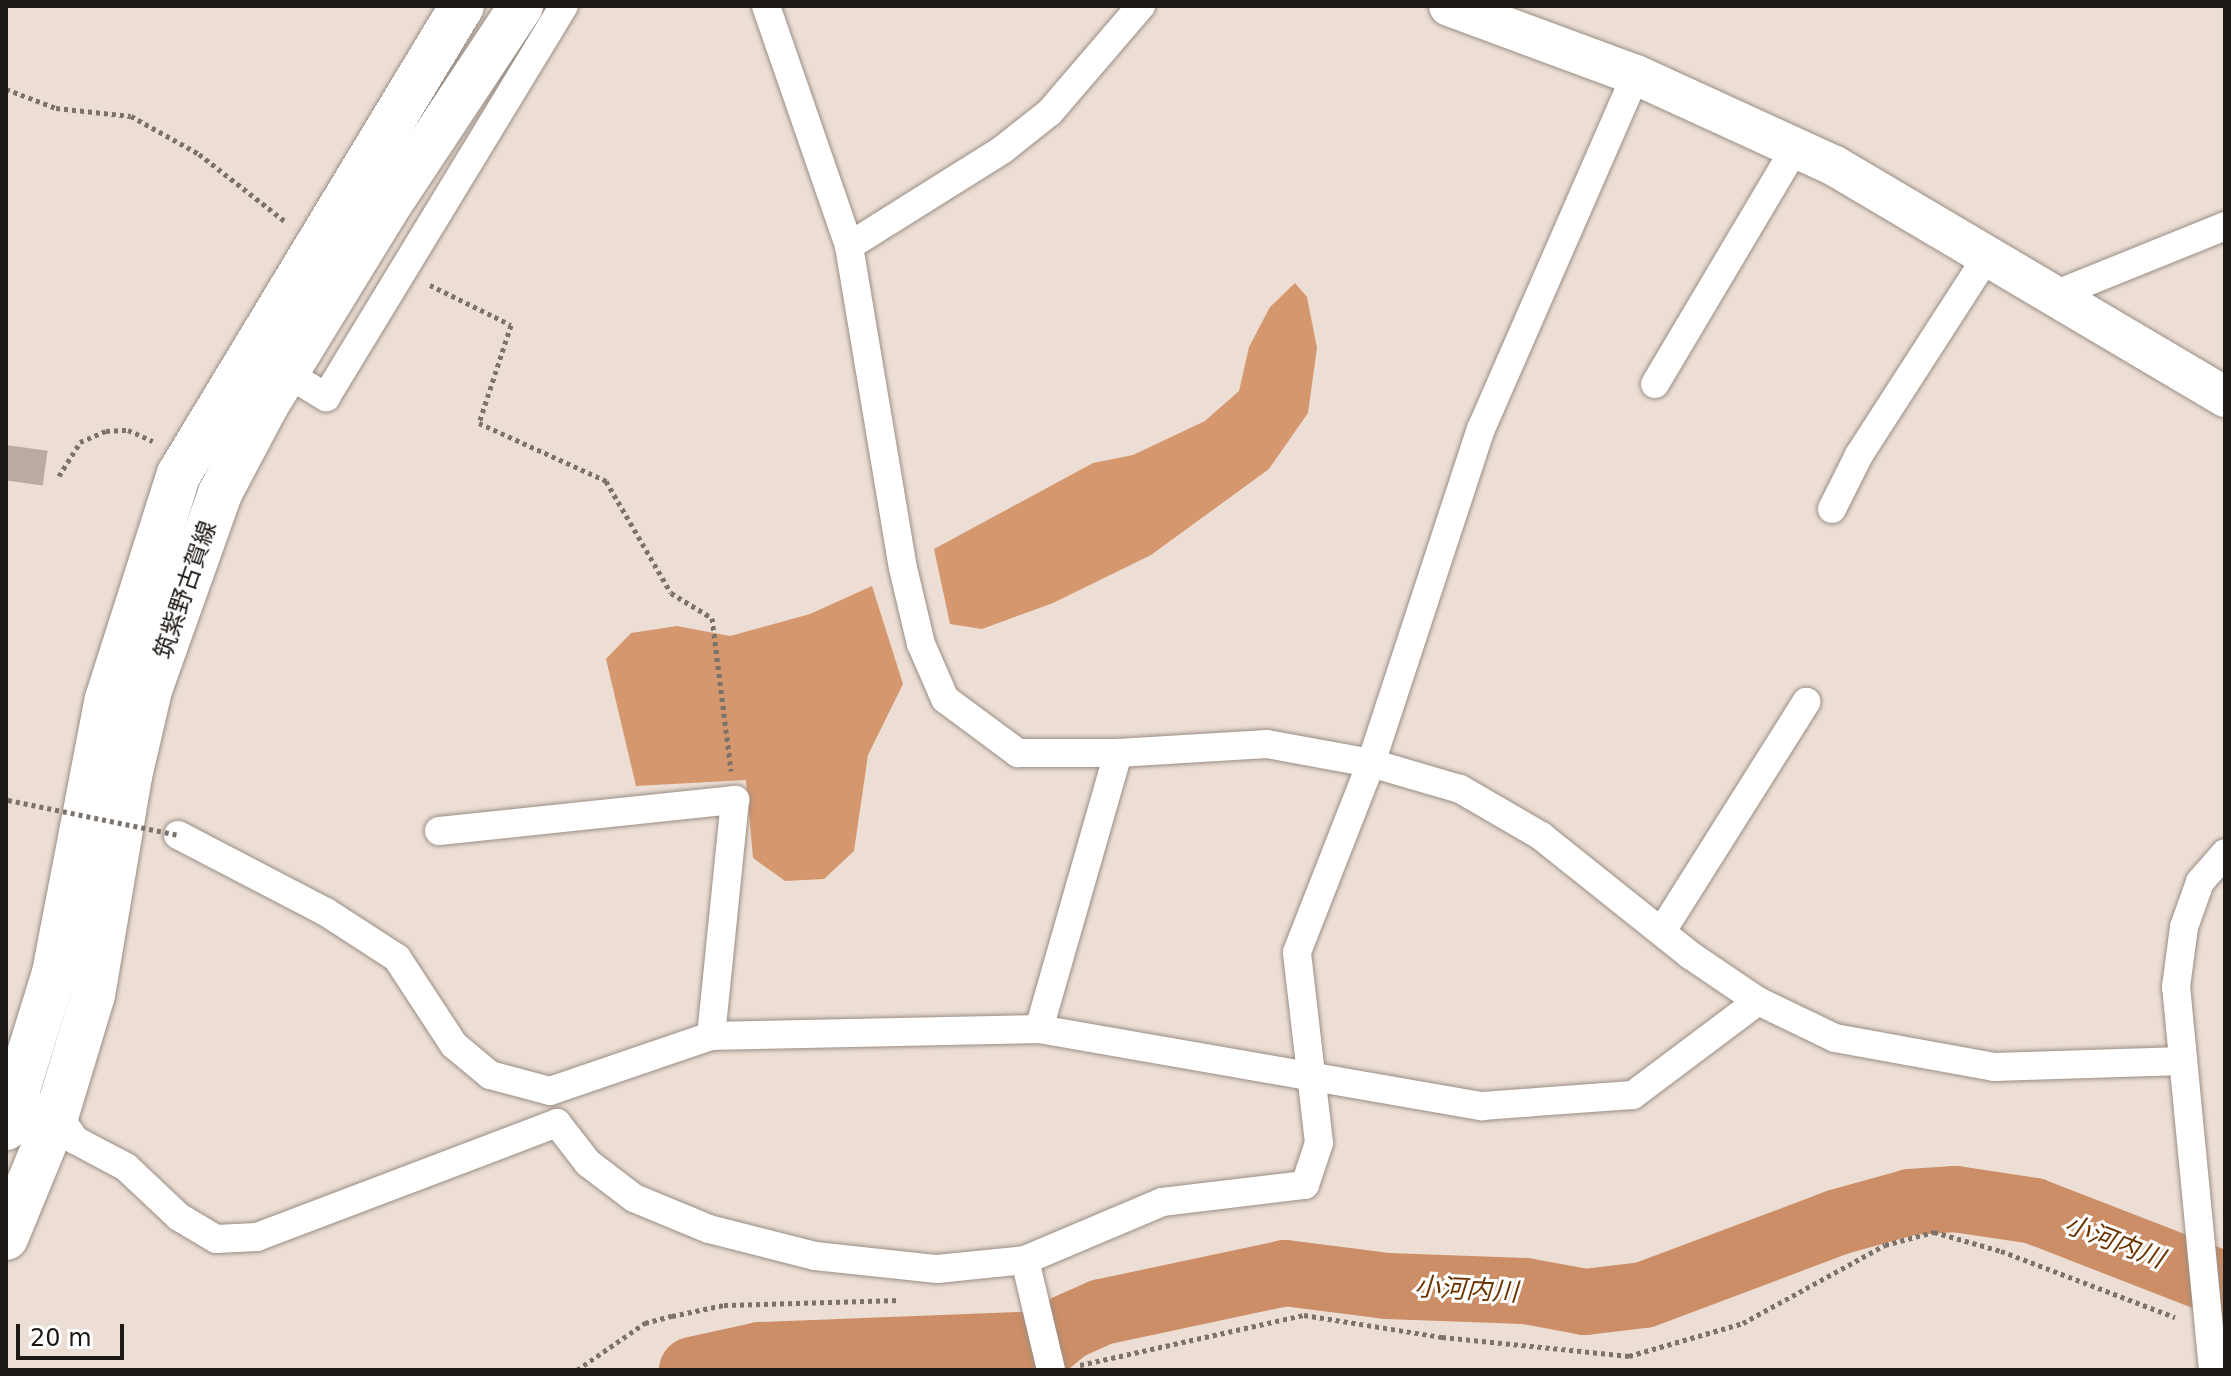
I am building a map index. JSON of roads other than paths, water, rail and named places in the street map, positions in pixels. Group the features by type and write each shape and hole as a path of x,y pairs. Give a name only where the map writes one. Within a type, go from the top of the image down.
{"main road":[{"name":"筑紫野古賀線","path":"10,1107 54,973 107,699 179,474 462,6"},
{"name":"筑紫野古賀線","path":"6,1238 57,1114 93,995 130,776 150,690 220,493 286,373 521,6"}],"street":[{"path":"286,373 326,397 400,270 564,6"},
{"path":"766,6 849,246 903,568 921,644 945,699 1018,753 1118,753 1267,744 1371,763 1473,797 1541,836 1758,1001 1835,1038 1994,1067 2183,1061"},
{"path":"849,246 1002,150 1050,112 1141,6"},
{"path":"1449,6 1636,75 1796,147 2225,397"},
{"path":"550,1091 557,1123 588,1163 634,1198 709,1229 815,1256 937,1269 1026,1269 1162,1202 1305,1185 1319,1143 1297,952 1371,763 1481,429 1636,75"},
{"path":"1655,384 1796,147"},
{"path":"2052,296 2225,226"},
{"path":"1832,509 1859,455 1986,258"},
{"path":"1662,931 1806,702"},
{"path":"1039,1029 1118,753"},
{"path":"439,831 735,800 711,1036"},
{"path":"178,835 326,912 397,958 454,1045 490,1075 550,1091 711,1036 1039,1029 1311,1079 1482,1106 1633,1095 1758,1001"},
{"path":"2213,1370 2176,987 2184,927 2200,882 2225,853"},
{"path":"10,1107 57,1114 75,1140 126,1167 179,1217 216,1239 257,1237 557,1123"},
{"path":"1026,1269 1060,1369"}],"waterway":[{"name":"小河内川","path":"692,1370 760,1355 1047,1344 1068,1327 1102,1312 1285,1273 1387,1286 1525,1291 1585,1302 1644,1295 1838,1222 1910,1202 1955,1199 2034,1211 2225,1285"}]}
